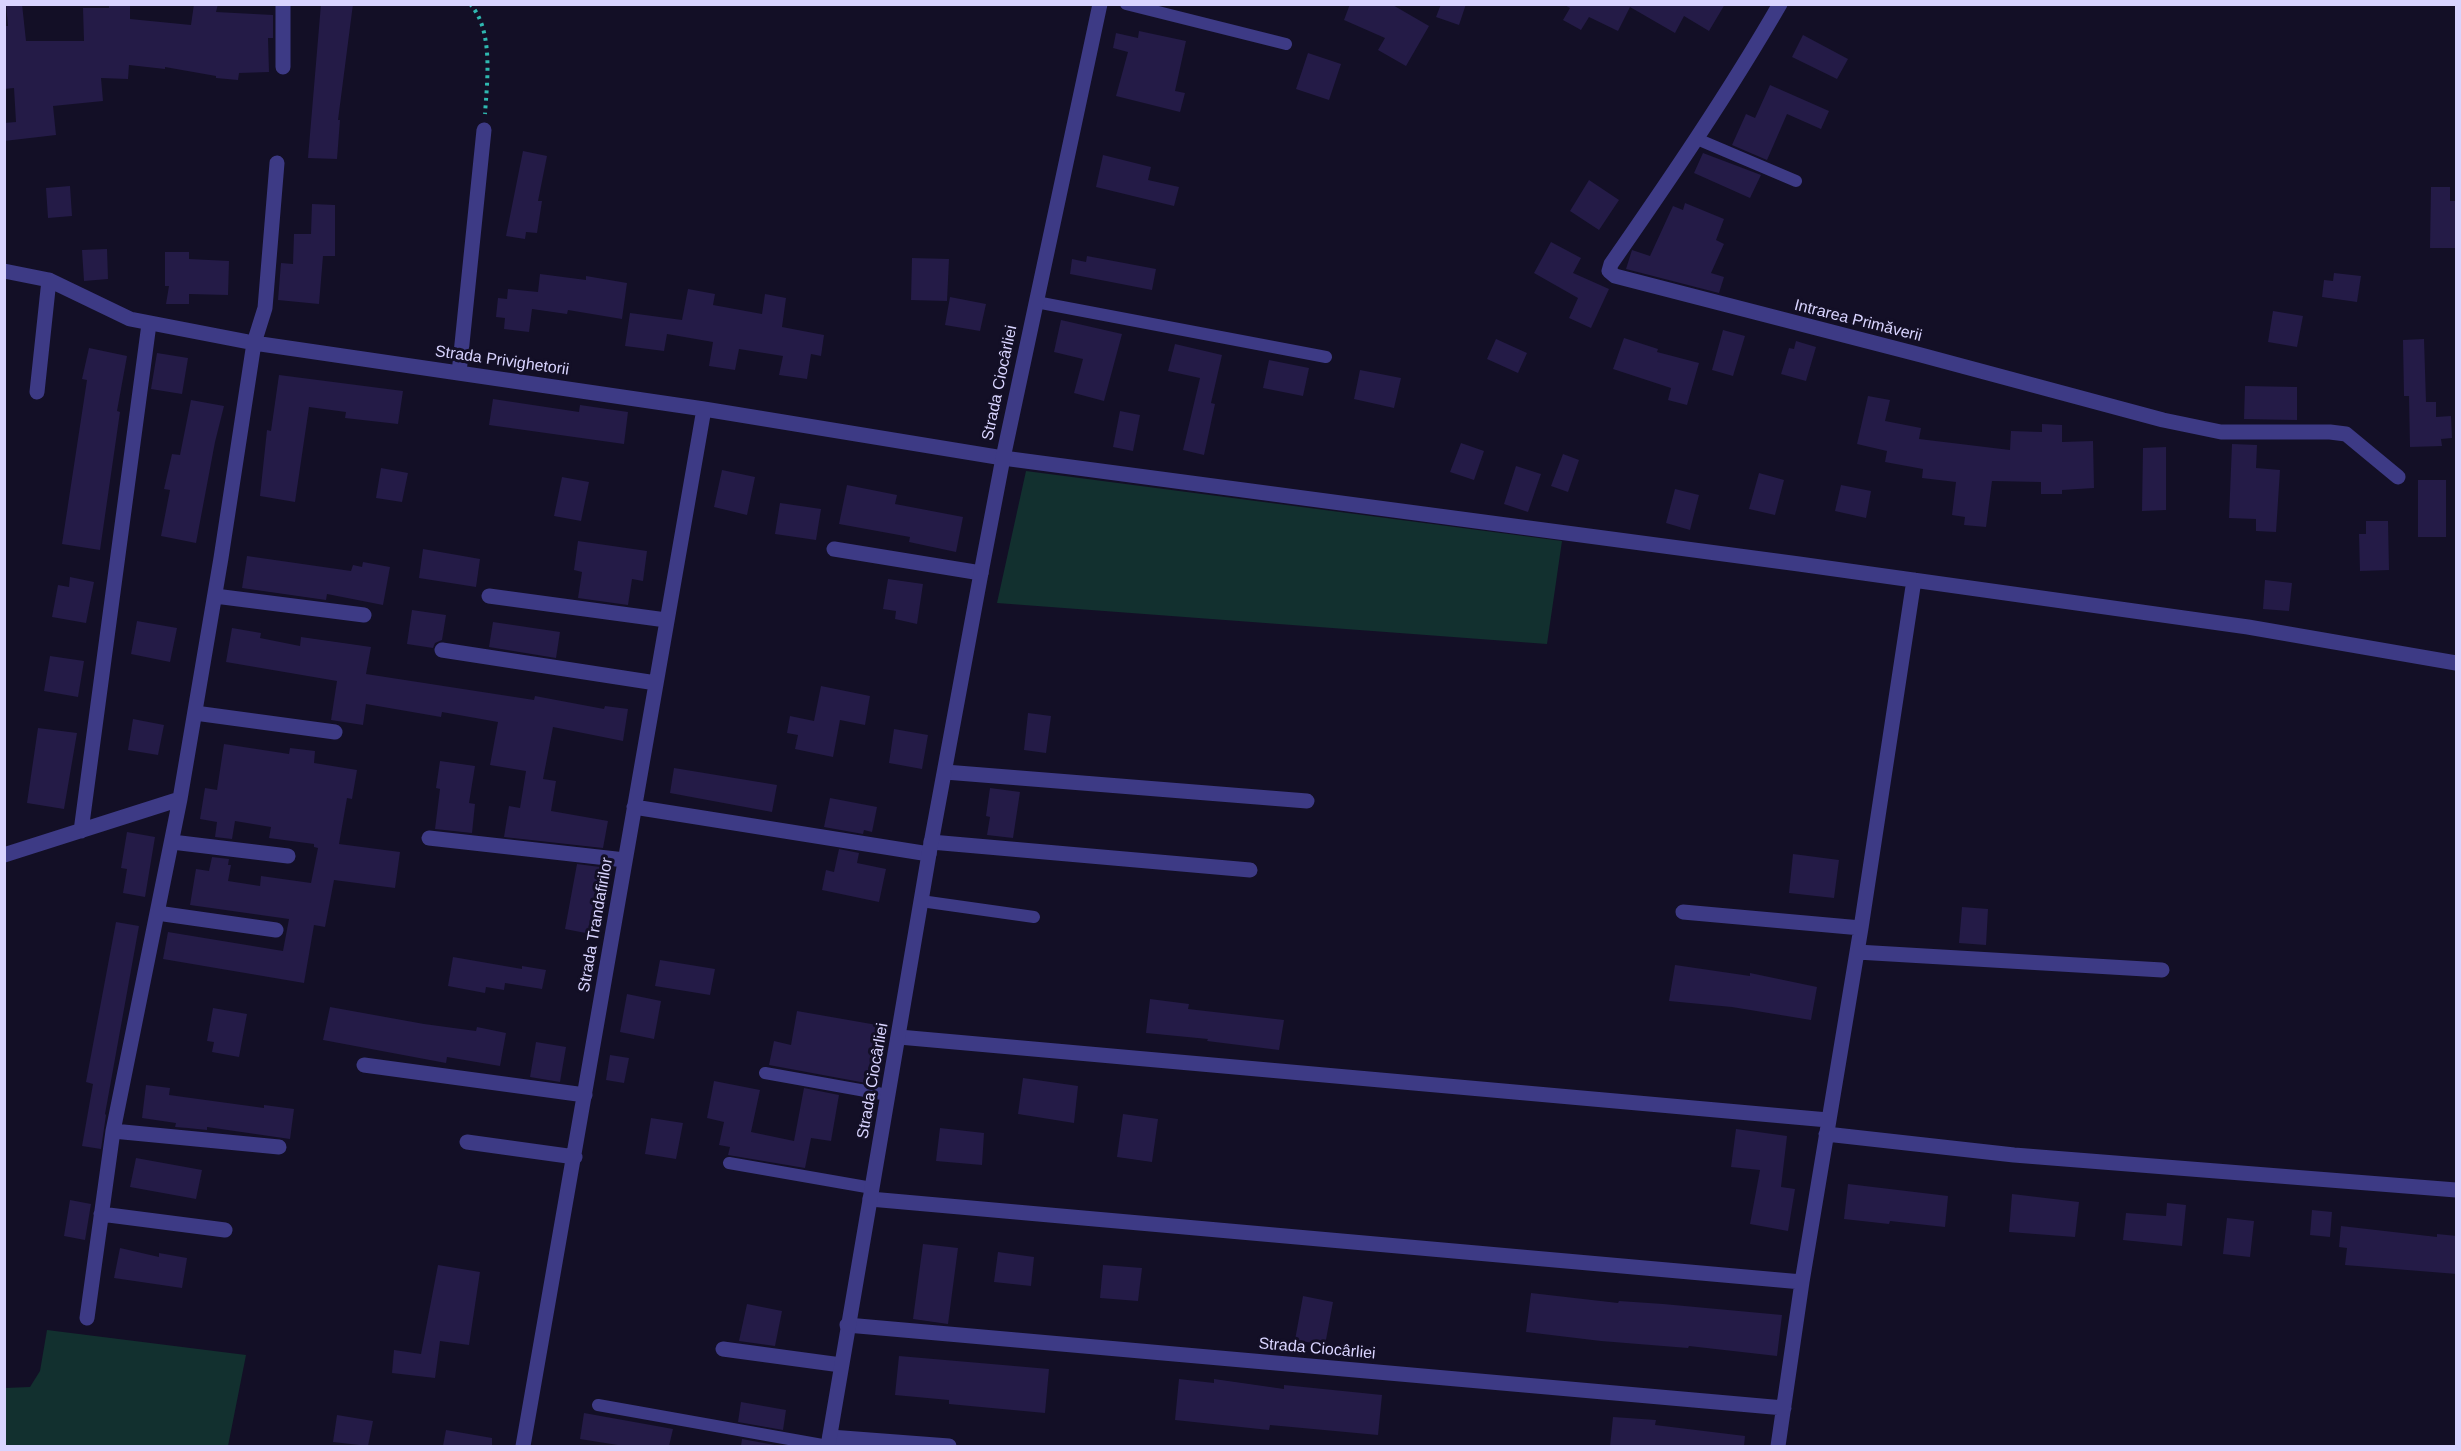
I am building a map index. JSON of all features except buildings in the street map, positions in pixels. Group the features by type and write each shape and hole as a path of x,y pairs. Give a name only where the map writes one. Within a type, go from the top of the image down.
{"street":[{"path":"283,4 283,67"},
{"name":"Strada Ciocârliei","path":"829,1443 847,1325 899,1037 930,848 981,573 1003,458 1100,4"},
{"name":"Intrarea Primăverii","path":"1780,4 1745,65 1697,139 1611,264 1609,271 1615,276 2163,420 2221,432 2346,434 2398,477"},
{"path":"459,373 484,130"},
{"path":"87,1318 113,1131 180,800 215,596 254,343 265,308 277,162"},
{"name":"Strada Privighetorii","path":"4,271 49,280 114,312 149,324 254,343 704,409 1003,458 2248,627 2457,663"},
{"path":"37,392 49,280"},
{"path":"81,831 149,324"},
{"name":"Strada Trandafirilor","path":"523,1446 704,409"},
{"path":"834,549 981,573"},
{"path":"1778,1446 1827,1127 1862,928 1914,580"},
{"path":"215,596 364,615"},
{"path":"489,596 666,620"},
{"path":"442,650 656,683"},
{"path":"195,713 335,732"},
{"path":"945,771 1307,801"},
{"path":"4,855 180,800"},
{"path":"634,807 930,848 1250,870"},
{"path":"429,838 625,860"},
{"path":"172,842 288,856"},
{"path":"1683,912 1862,928"},
{"path":"157,913 276,930"},
{"path":"1857,952 2162,970"},
{"path":"899,1037 1827,1127 2014,1155 2457,1190"},
{"path":"364,1065 585,1095"},
{"path":"113,1131 279,1147"},
{"path":"467,1142 575,1157"},
{"path":"871,1194 1802,1282"},
{"path":"102,1214 225,1230"},
{"name":"Strada Ciocârliei","path":"847,1325 1784,1408"},
{"path":"723,1349 841,1365"},
{"path":"829,1443 949,1446"}],"lane":[{"path":"1126,4 1286,44"},
{"path":"1697,139 1797,181"},
{"path":"1036,302 1326,357"},
{"path":"921,901 1034,916"},
{"path":"765,1072 888,1095"},
{"path":"729,1163 871,1194"},
{"path":"598,1405 829,1443"}],"path":[{"path":"470,4 476,11 488,51 484,130"}],"green space":[{"path":"1026,471 1562,541 1547,644 997,603"},
{"path":"47,1330 246,1355 228,1446 5,1446 5,1388 30,1387 40,1371"}]}
